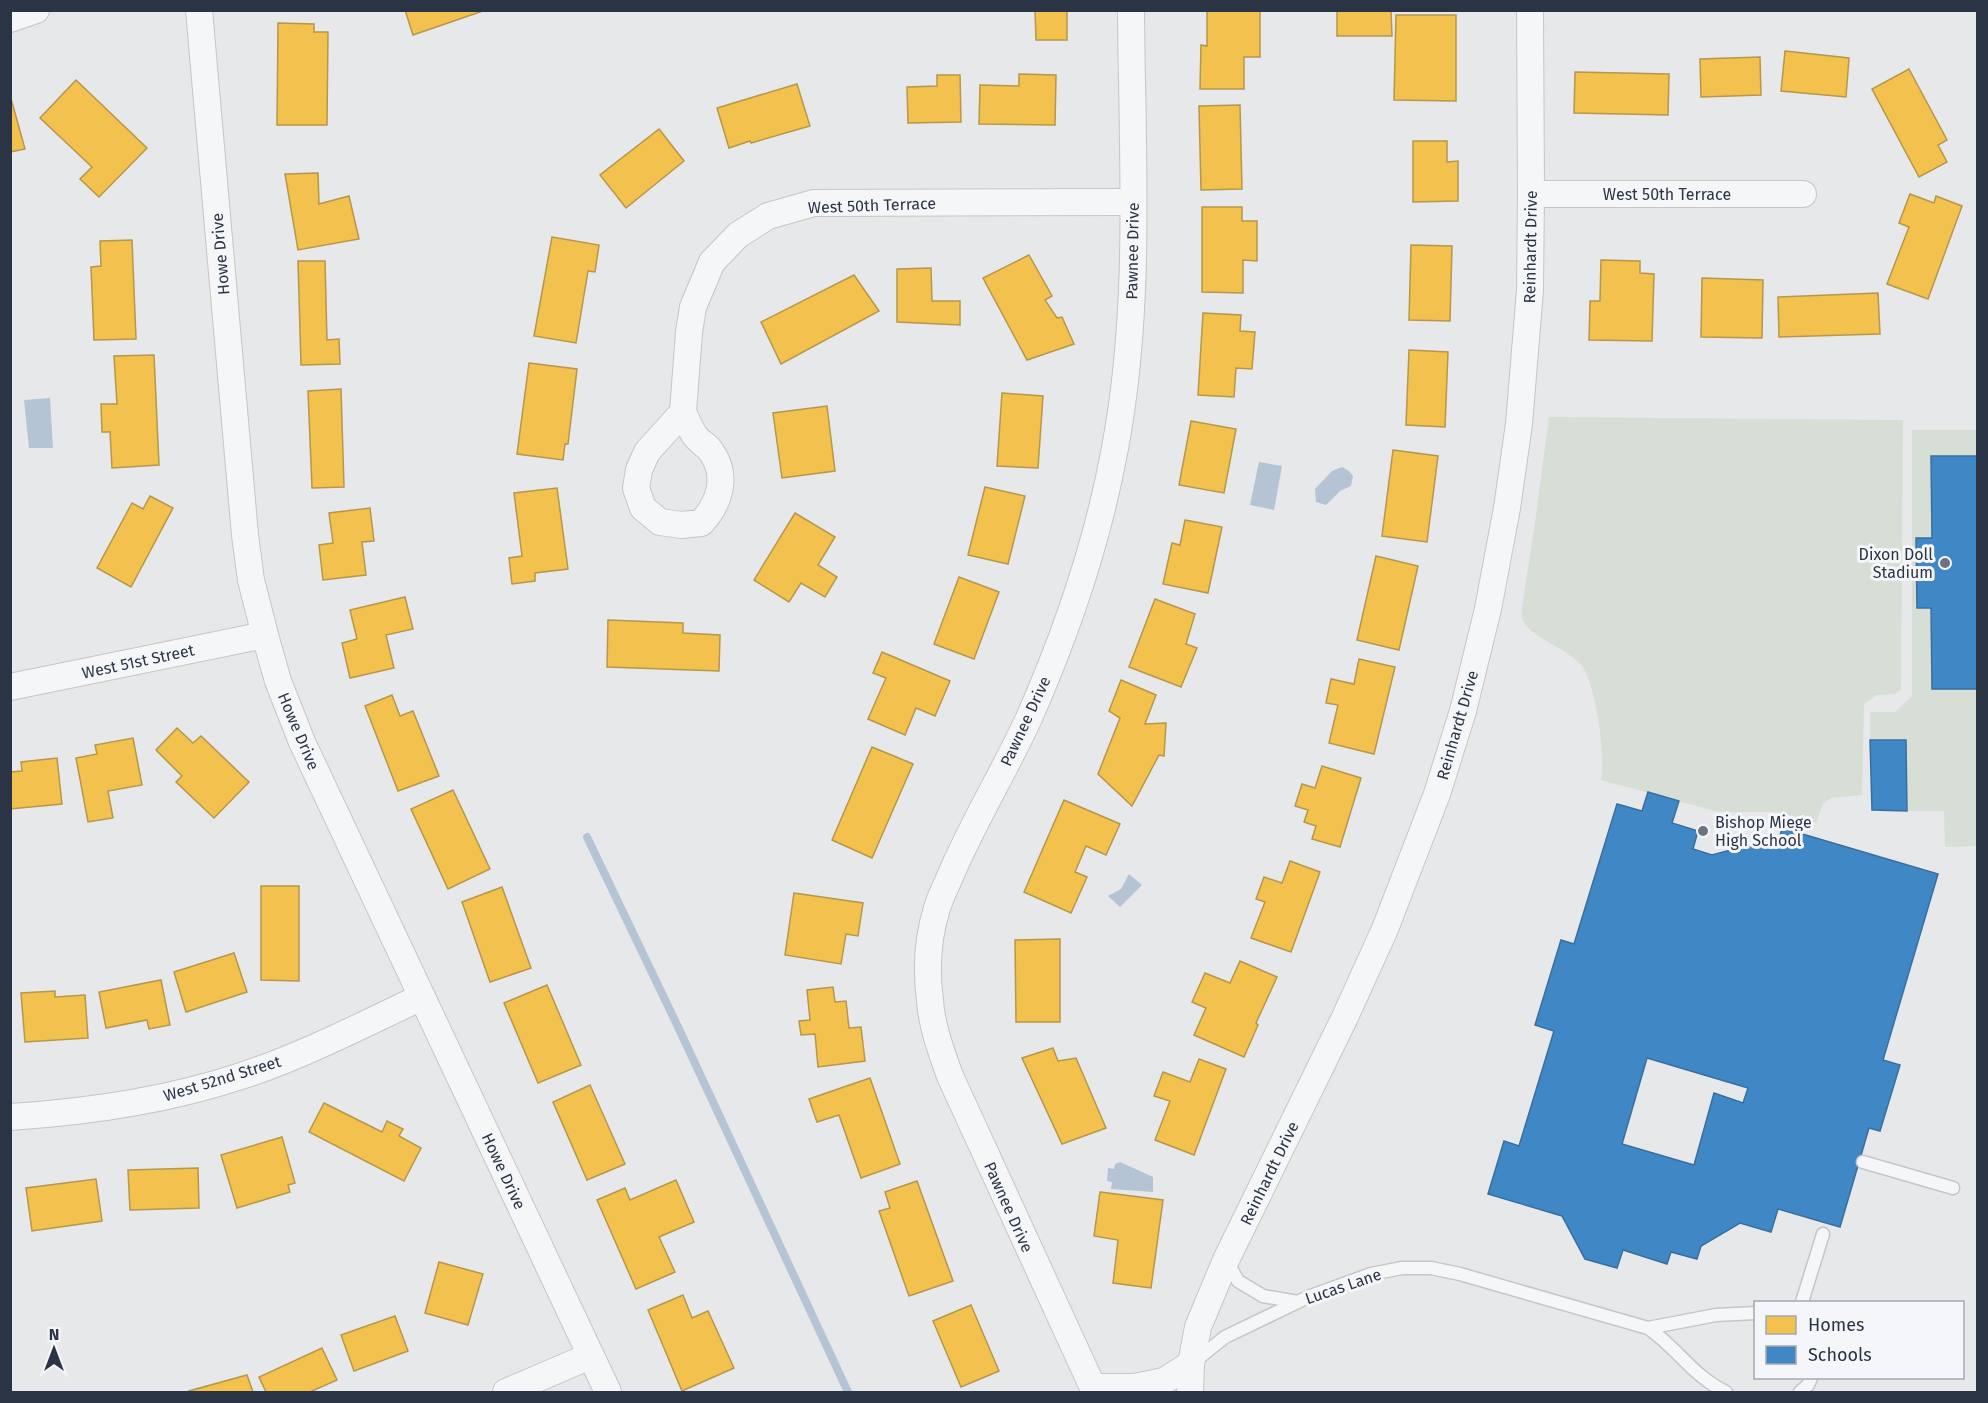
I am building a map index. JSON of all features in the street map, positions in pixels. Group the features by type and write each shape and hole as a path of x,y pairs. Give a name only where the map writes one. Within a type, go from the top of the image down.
{"street":[{"path":"10,19 36,10"},
{"name":"Howe Drive","path":"199,10 245,536 251,580 278,681 302,742 608,1392"},
{"name":"Pawnee Drive","path":"1094,1390 950,1076 934,1030 928,971 930,941 937,907 965,844 1028,718 1066,627 1092,543 1115,449 1132,308 1131,10"},
{"name":"Reinhardt Drive","path":"1190,1392 1191,1364 1198,1327 1226,1260 1345,1017 1385,929 1437,794 1463,711 1488,609 1508,508 1519,424 1530,290 1530,10"},
{"name":"West 50th Terrace","path":"1531,194 1803,194"},
{"name":"West 50th Terrace","path":"683,412 693,307 712,262 738,235 768,216 814,203 1133,202"},
{"name":"West 51st Street","path":"10,687 265,635"},
{"name":"West 52nd Street","path":"10,1117 70,1113 148,1101 240,1077 287,1059 422,998"},
{"path":"506,1392 590,1356"},
{"path":"1094,1390 1134,1387 1164,1381 1191,1364"}],"lane":[{"path":"1863,1162 1953,1188"},
{"path":"1802,1301 1823,1234"},
{"name":"Lucas Lane","path":"1226,1260 1238,1281 1263,1296 1298,1302"},
{"name":"Lucas Lane","path":"1191,1364 1226,1337 1298,1302 1371,1274 1402,1268 1431,1268 1460,1274 1648,1328"},
{"path":"1648,1328 1716,1315 1754,1313"},
{"path":"1648,1328 1664,1339 1695,1371 1726,1392"},
{"path":"1800,1392 1808,1385 1810,1379"}],"shaded area":[{"path":"1549,417 1903,420 1901,689 1895,694 1877,695 1864,704 1862,795 1831,798 1823,804 1816,823 1773,812 1715,811 1601,780 1602,755 1599,722 1587,675 1576,660 1534,633 1522,618"},
{"name":"Dixon Doll Stadium","path":"1912,430 1977,430 1977,846 1945,847 1944,811 1907,811 1906,741 1870,740 1870,712 1895,712 1912,696"}],"water":[{"path":"50,398 53,448 29,448 24,400"},
{"path":"1259,462 1282,466 1274,510 1250,505"},
{"path":"1342,467 1353,476 1351,486 1340,491 1326,505 1316,502 1315,489 1332,471"},
{"path":"1129,874 1142,885 1120,907 1108,896 1121,889"},
{"path":"1120,1162 1153,1177 1153,1192 1111,1189 1112,1182 1107,1181 1108,1168 1114,1169 1115,1164"}],"building: Homes":[{"path":"405,10 483,10 483,11 413,35"},
{"path":"1035,10 1067,10 1067,40 1036,40"},
{"path":"1207,10 1260,10 1260,57 1244,57 1244,89 1200,89 1201,45 1207,46"},
{"path":"1337,10 1391,10 1392,36 1337,36"},
{"path":"1396,15 1456,15 1456,101 1394,100"},
{"path":"278,23 314,24 314,32 328,32 327,125 277,125"},
{"path":"1785,51 1849,58 1846,97 1781,91"},
{"path":"1760,57 1761,95 1701,97 1700,59"},
{"path":"1909,69 1947,140 1938,145 1947,162 1919,177 1872,89"},
{"path":"1575,72 1669,74 1668,115 1574,113"},
{"path":"1019,74 1056,75 1055,125 979,124 980,85 1019,86"},
{"path":"937,75 960,75 961,122 908,123 907,87 937,86"},
{"path":"76,80 147,148 99,197 80,179 92,167 40,118"},
{"path":"797,84 810,126 729,148 717,108"},
{"path":"10,95 25,149 10,152"},
{"path":"1240,105 1242,189 1201,190 1199,106"},
{"path":"659,129 684,161 626,208 600,175"},
{"path":"1413,141 1447,141 1447,162 1458,161 1458,201 1413,202"},
{"path":"318,173 319,204 349,196 359,239 298,250 285,174"},
{"path":"1910,194 1934,203 1936,196 1962,206 1928,299 1887,284 1909,227 1899,223"},
{"path":"1202,207 1242,207 1242,221 1257,221 1257,261 1243,260 1243,293 1202,292"},
{"path":"552,237 599,245 595,272 588,271 576,343 534,336"},
{"path":"132,240 136,339 94,340 91,267 101,266 100,241"},
{"path":"1411,245 1452,246 1450,321 1409,320"},
{"path":"1029,255 1052,296 1045,300 1057,318 1062,317 1074,344 1027,360 983,278"},
{"path":"1601,260 1640,261 1640,273 1654,274 1652,341 1589,340 1590,301 1600,301"},
{"path":"298,261 325,261 327,340 339,339 340,364 301,365"},
{"path":"931,268 932,301 960,301 960,325 897,322 897,269"},
{"path":"854,275 879,311 781,364 761,322"},
{"path":"1702,278 1763,280 1762,338 1701,337"},
{"path":"1878,293 1880,334 1779,337 1778,297"},
{"path":"1203,313 1241,315 1240,331 1255,332 1252,369 1236,368 1234,397 1198,395"},
{"path":"1409,350 1448,352 1445,427 1406,425"},
{"path":"154,355 159,465 112,468 110,432 102,432 101,404 117,404 114,356"},
{"path":"529,363 577,369 568,444 565,444 563,460 517,454"},
{"path":"341,389 344,487 312,488 308,391"},
{"path":"1002,393 1043,396 1038,468 997,466"},
{"path":"827,406 835,471 782,478 773,413"},
{"path":"1191,421 1236,429 1224,493 1179,485"},
{"path":"1393,450 1438,456 1427,542 1382,536"},
{"path":"985,487 1025,496 1008,564 968,555"},
{"path":"557,488 568,569 535,573 535,581 512,584 509,558 522,556 514,493"},
{"path":"150,496 173,508 131,587 97,568 132,503 143,509"},
{"path":"370,508 374,541 362,542 366,575 323,580 319,545 333,543 329,513"},
{"path":"795,513 835,537 818,565 837,577 825,597 801,583 789,602 754,580"},
{"path":"1185,520 1222,527 1208,593 1163,584 1172,543 1180,545"},
{"path":"1376,556 1418,566 1399,650 1357,640"},
{"path":"959,577 999,592 974,659 934,644"},
{"path":"405,597 413,629 386,635 394,668 350,678 342,643 357,639 350,610"},
{"path":"1155,599 1195,614 1186,644 1197,648 1181,687 1129,667"},
{"path":"608,620 683,623 683,633 720,635 719,671 607,667"},
{"path":"882,652 950,681 935,716 916,708 905,735 868,719 886,678 873,673"},
{"path":"1359,659 1395,667 1374,754 1329,743 1338,705 1326,703 1331,679 1354,684"},
{"path":"1121,680 1156,695 1145,724 1166,723 1164,756 1159,755 1132,806 1098,774 1120,718 1109,711"},
{"path":"392,695 400,716 413,711 439,776 398,791 365,706"},
{"path":"177,728 193,743 201,736 249,782 214,818 176,782 182,776 156,750"},
{"path":"133,738 142,785 108,791 113,818 88,822 76,758 97,754 95,745"},
{"path":"872,747 913,764 872,858 832,840"},
{"path":"57,758 62,804 10,809 10,772 22,771 21,762"},
{"path":"1322,766 1361,778 1340,847 1312,839 1316,826 1304,822 1308,810 1295,806 1302,784 1315,788"},
{"path":"453,790 490,869 448,889 411,809"},
{"path":"1064,800 1120,824 1106,855 1086,846 1075,872 1087,877 1071,913 1024,892"},
{"path":"1290,861 1320,872 1291,952 1251,938 1265,902 1256,899 1264,877 1282,883"},
{"path":"261,886 299,886 299,981 261,980"},
{"path":"502,887 531,968 490,982 462,902"},
{"path":"794,893 863,903 858,936 846,934 841,964 785,955"},
{"path":"1060,939 1060,1022 1016,1022 1015,940"},
{"path":"234,953 247,992 186,1012 174,972"},
{"path":"1240,961 1277,977 1256,1023 1258,1025 1244,1057 1194,1035 1206,1008 1192,1002 1205,973 1230,983"},
{"path":"161,980 170,1025 149,1029 147,1020 106,1028 99,992"},
{"path":"547,985 581,1065 538,1083 504,1003"},
{"path":"833,987 835,1002 846,1001 849,1028 861,1027 865,1061 818,1067 815,1034 801,1035 799,1021 810,1020 807,990"},
{"path":"55,991 55,997 85,995 88,1038 25,1042 21,993"},
{"path":"1053,1048 1058,1061 1076,1058 1106,1128 1062,1144 1022,1058"},
{"path":"1199,1059 1226,1069 1194,1155 1155,1140 1170,1101 1154,1096 1163,1072 1190,1082"},
{"path":"870,1078 900,1164 861,1178 839,1115 817,1122 809,1099"},
{"path":"590,1085 625,1164 587,1180 553,1102"},
{"path":"324,1103 382,1132 387,1121 403,1129 399,1136 421,1148 404,1181 309,1132"},
{"path":"282,1137 295,1183 288,1185 290,1192 237,1208 221,1155"},
{"path":"198,1168 199,1208 130,1210 128,1170"},
{"path":"96,1179 102,1221 32,1231 26,1188"},
{"path":"676,1180 694,1222 659,1237 675,1272 636,1289 597,1200 625,1188 630,1200"},
{"path":"917,1181 953,1281 909,1296 879,1211 890,1208 885,1192"},
{"path":"1100,1192 1163,1200 1151,1288 1113,1283 1118,1240 1094,1236"},
{"path":"439,1262 483,1274 468,1325 425,1313"},
{"path":"683,1295 692,1318 708,1311 734,1368 682,1391 648,1310"},
{"path":"971,1305 999,1371 961,1387 933,1321"},
{"path":"395,1316 408,1351 354,1371 341,1335"},
{"path":"322,1348 337,1380 310,1392 266,1392 259,1377"},
{"path":"247,1375 253,1392 189,1391"}],"building: Schools":[{"path":"1931,456 1978,456 1978,689 1932,689 1931,608 1917,608 1916,538 1932,538"},
{"path":"1870,740 1906,740 1907,811 1872,810"},
{"name":"Bishop Miege High School","path":"1648,792 1679,801 1672,823 1698,831 1693,849 1712,855 1753,844 1764,847 1767,837 1779,840 1782,828 1938,874 1883,1060 1900,1065 1880,1131 1869,1128 1840,1227 1778,1209 1771,1232 1740,1223 1701,1246 1697,1259 1671,1252 1667,1264 1623,1250 1617,1268 1585,1259 1562,1216 1488,1194 1504,1141 1519,1146 1554,1031 1535,1025 1561,940 1574,944 1617,804 1642,811","holes":["1647,1058 1748,1088 1743,1103 1714,1093 1694,1165 1622,1144"]}],"waterway":[{"path":"587,837 848,1392"}],"place":[{"name":"Dixon Doll Stadium","path":"1945,563"},
{"name":"Bishop Miege High School","path":"1703,831"}]}
